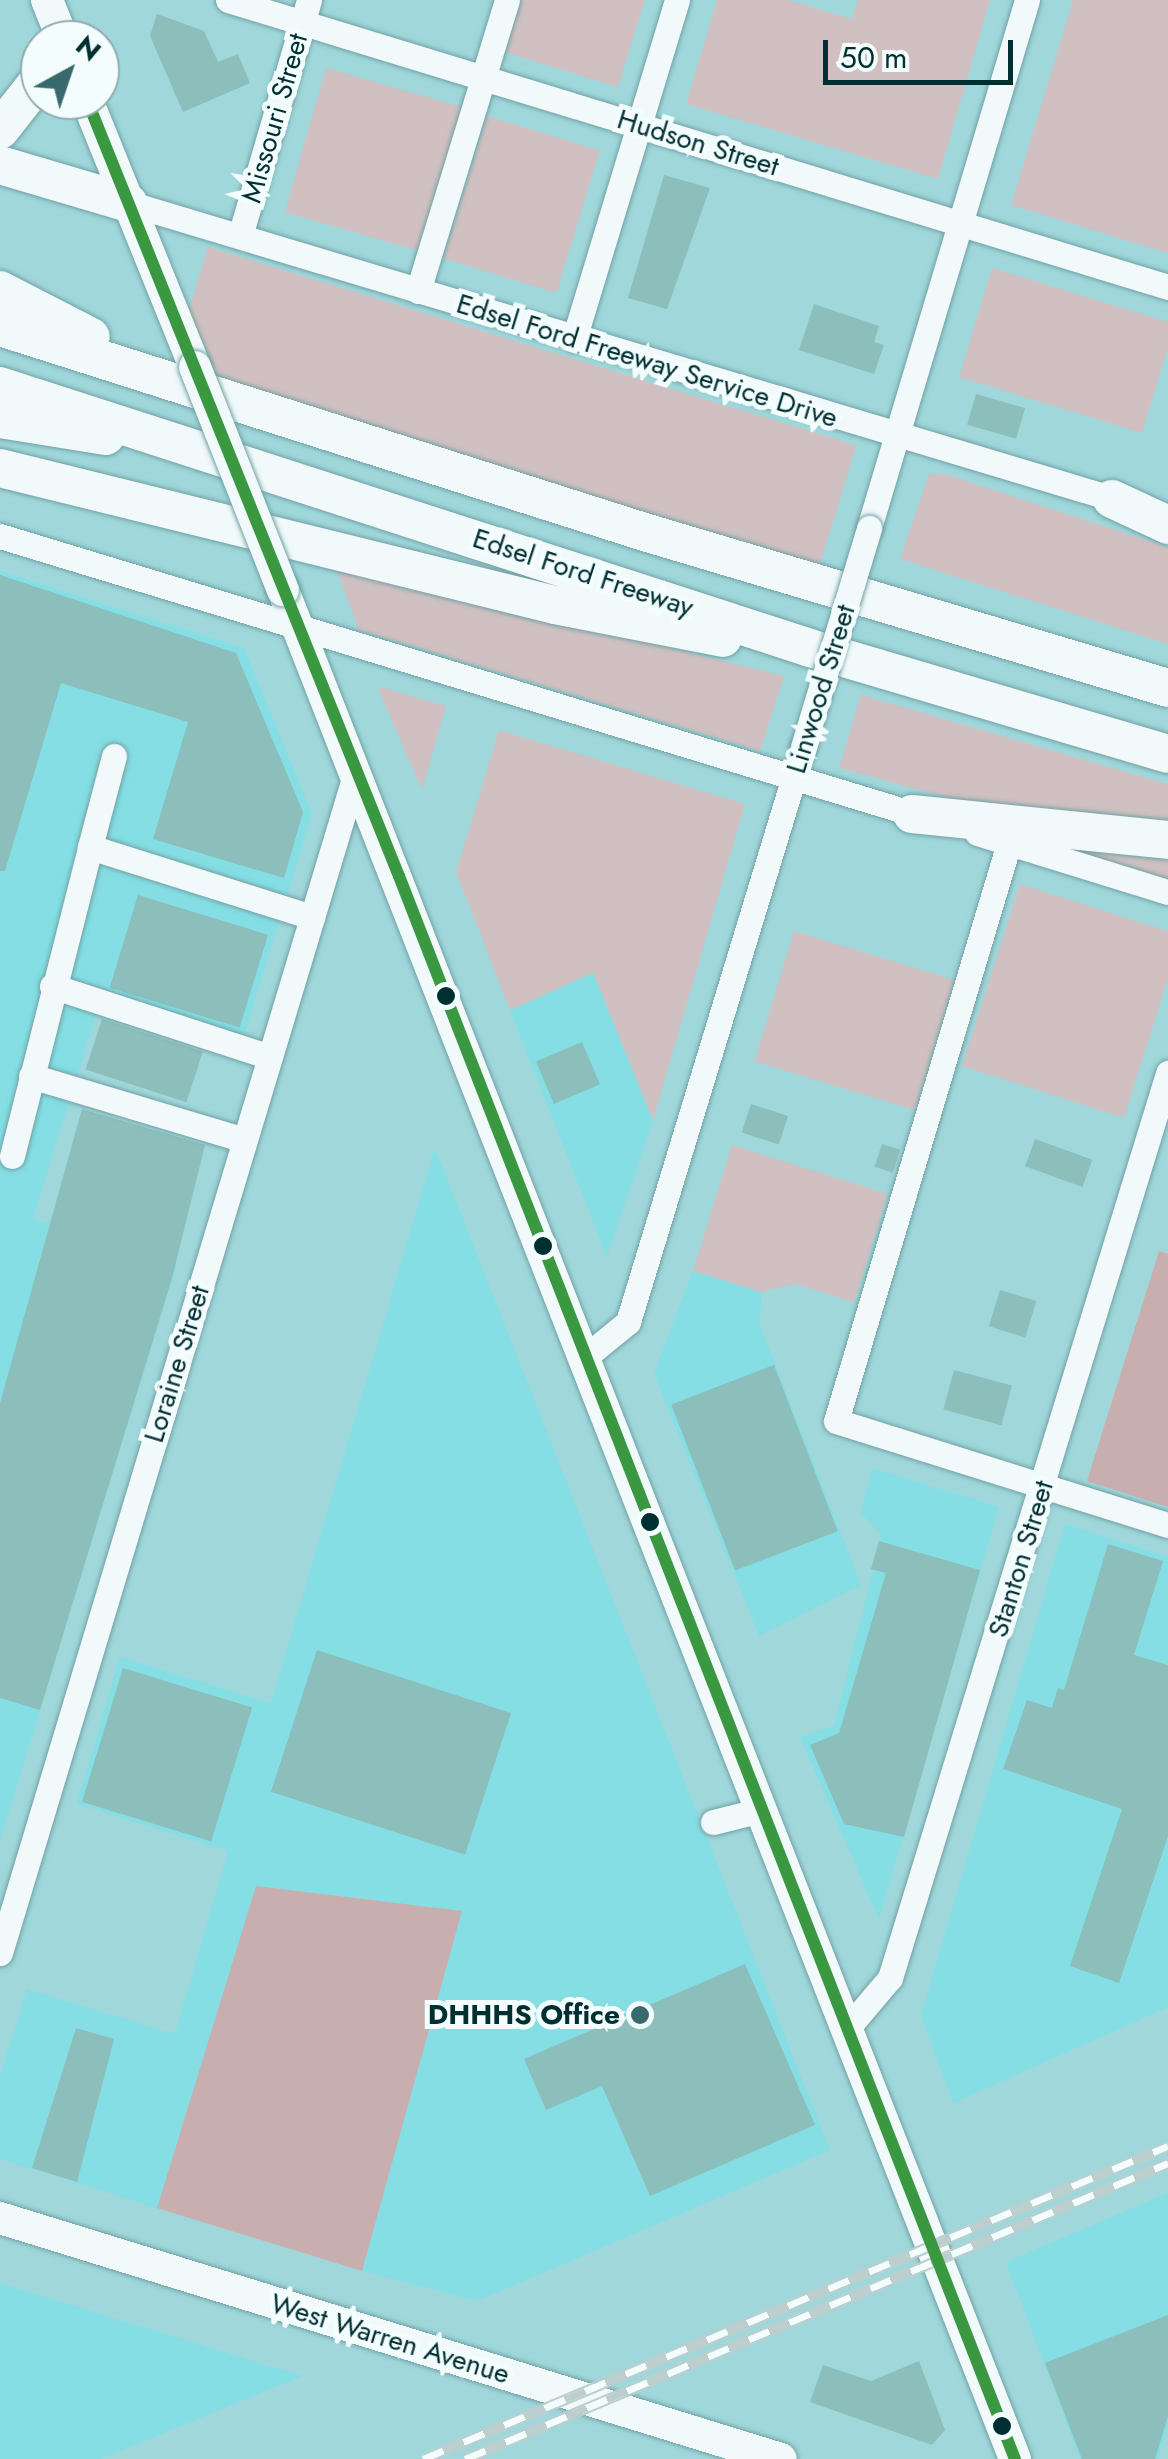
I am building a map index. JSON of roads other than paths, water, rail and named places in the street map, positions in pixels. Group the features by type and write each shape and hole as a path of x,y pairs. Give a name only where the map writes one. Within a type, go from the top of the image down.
{"highway":[{"path":"0,130 20,104"},
{"path":"0,166 128,203"},
{"path":"0,290 134,366"},
{"name":"Edsel Ford Freeway","path":"0,327 134,366 641,531 1168,688"},
{"name":"Edsel Ford Freeway","path":"0,386 162,435 810,648 1168,754"},
{"path":"0,418 82,436 162,435"},
{"path":"0,468 555,605 693,634 810,648"},
{"path":"1112,500 1168,525"},
{"path":"912,814 1168,840"}],"main road":[{"path":"94,120 284,590 1014,2459"},
{"name":"West Warren Avenue","path":"0,2218 767,2457"}],"street":[{"name":"Hudson Street","path":"228,0 306,11 483,78 1168,287"},
{"path":"418,291 506,0"},
{"path":"574,338 676,0"},
{"name":"Linwood Street","path":"584,1358 628,1322 1027,0"},
{"name":"Missouri Street","path":"240,236 306,11"},
{"name":"Edsel Ford Freeway Service Drive","path":"128,203 895,437 1168,513"},
{"path":"0,536 1168,892"},
{"path":"12,1156 52,986 114,756"},
{"name":"Loraine Street","path":"0,1954 355,774"},
{"path":"1010,843 836,1421 1168,1525"},
{"path":"90,847 312,917"},
{"path":"52,986 270,1057"},
{"name":"Stanton Street","path":"846,2030 890,1978 1168,1074"},
{"path":"31,1076 245,1140"},
{"path":"713,1822 761,1810"}],"railway":[{"path":"423,2459 1168,2146"},
{"path":"465,2459 1168,2163"}],"place":[{"name":"DHHHS Office","path":"640,2015"}]}
